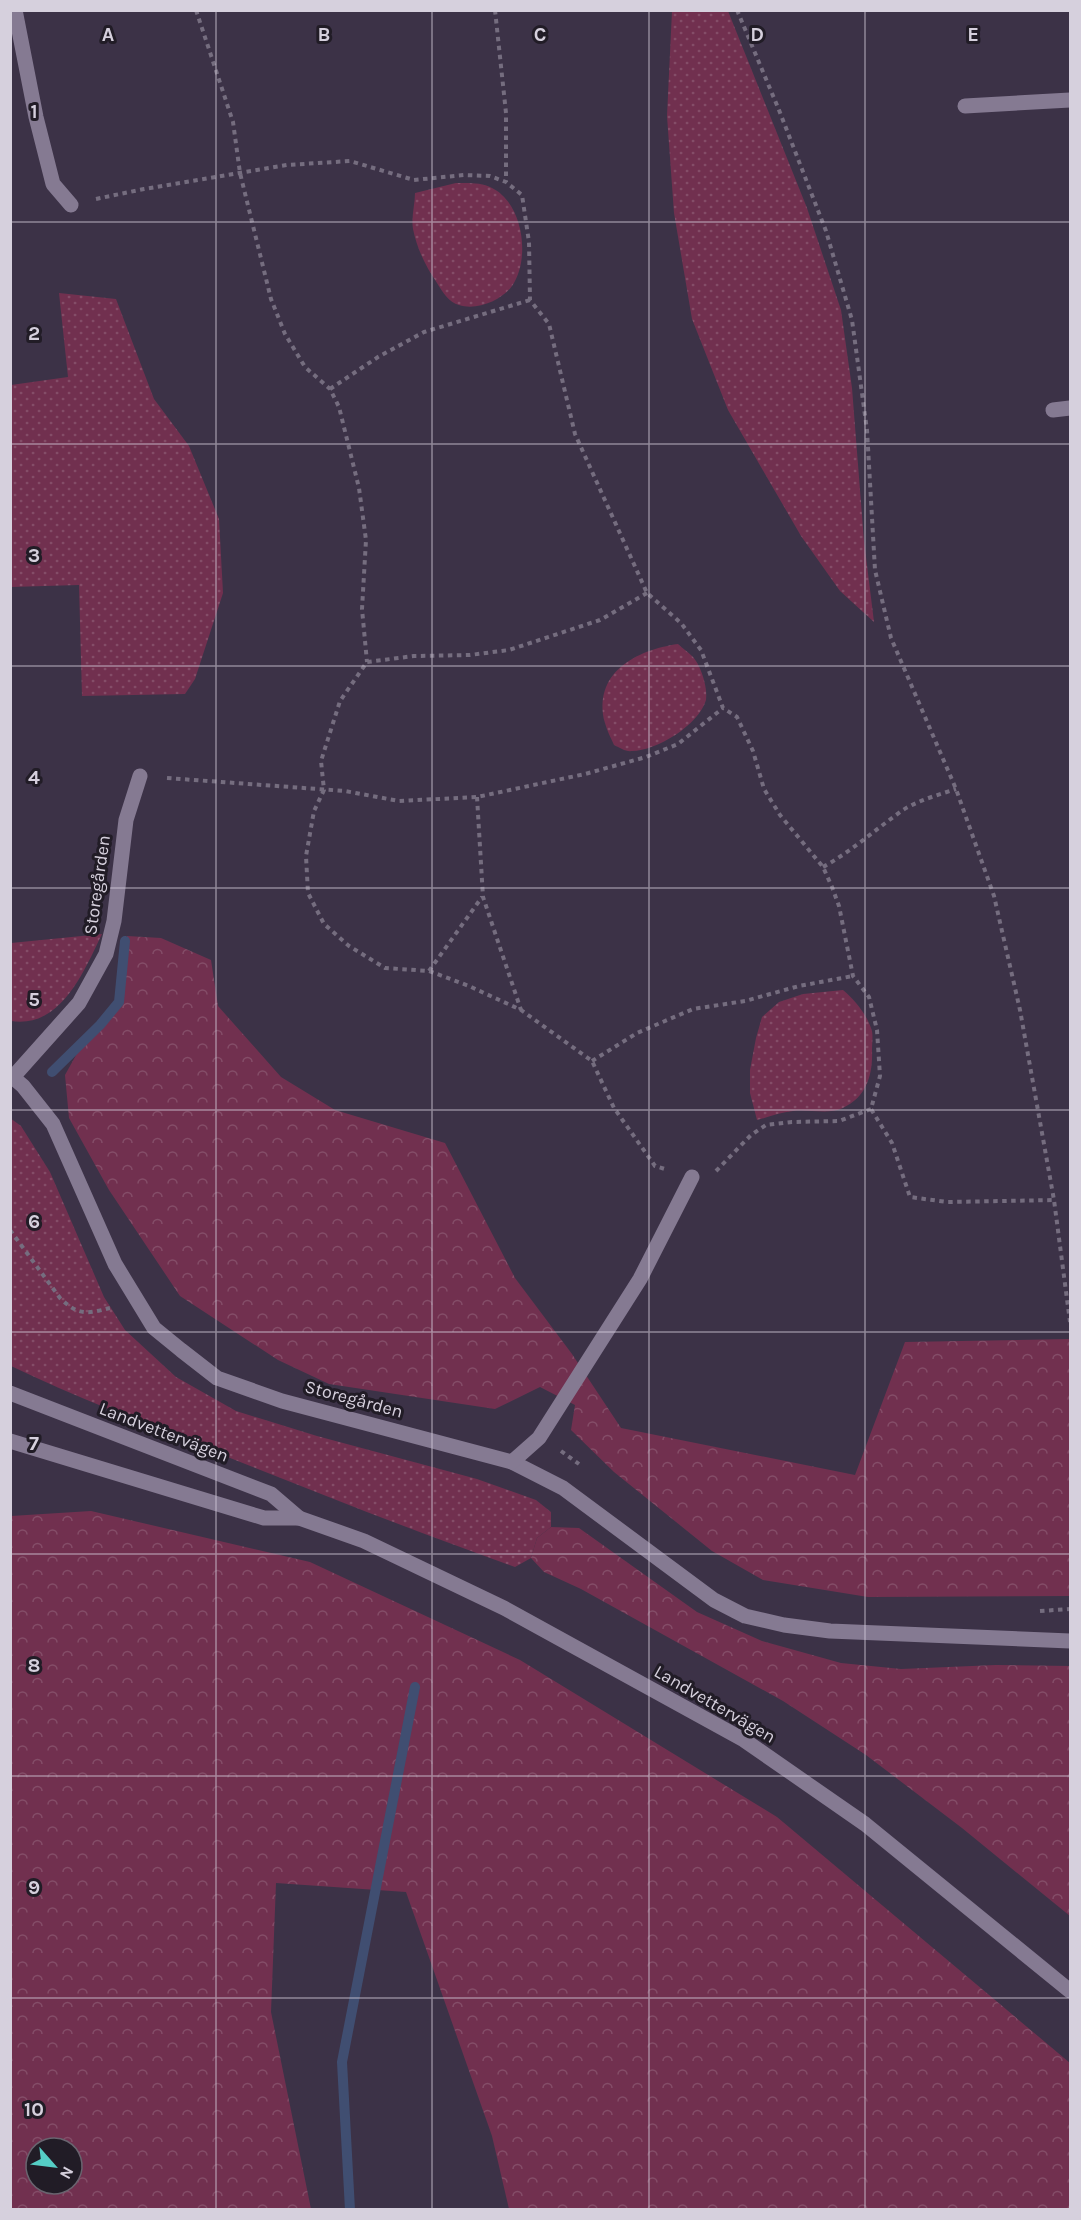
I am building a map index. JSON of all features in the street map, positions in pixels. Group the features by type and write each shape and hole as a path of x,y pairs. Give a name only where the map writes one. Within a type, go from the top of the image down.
{"street":[{"path":"15,10 36,117 53,184 70,205"},
{"path":"965,106 1071,100"},
{"path":"1053,410 1071,408"},
{"name":"Storegården","path":"140,776 126,820 114,921 106,954 79,1003 12,1076 53,1124 115,1264 154,1328 217,1378 282,1401 512,1462 563,1488 714,1600 745,1616 784,1625 831,1631 1071,1641"},
{"path":"512,1462 539,1438 640,1279 692,1177"},
{"name":"Landvettervägen","path":"10,1394 271,1494 298,1518"},
{"name":"Landvettervägen","path":"10,1441 264,1518 298,1518 364,1541 504,1608 744,1740 865,1824 1071,1991"}],"path":[{"path":"196,10 233,122 240,173 271,299 285,334 305,367 330,389 339,407 359,488 366,540 362,609 367,663 340,701 321,761 324,790 314,811 306,856 308,893 324,924 349,946 385,968 429,971 469,986 521,1010 592,1061 614,1108 655,1166 692,1177 718,1171 751,1135 766,1125 839,1121 871,1109"},
{"path":"495,10 506,113 506,182"},
{"path":"737,10 826,231 852,320 867,430 874,570 891,638 956,789 994,896 1020,1010 1054,1200 1071,1322"},
{"path":"70,205 144,189 287,165 350,161 414,180 465,174 490,176 506,182 522,195 529,242 530,300 549,324 576,434 647,593 681,623 701,650 723,708 737,717 753,750 764,789 780,815 823,867 839,906 853,976 869,997 878,1030 880,1076 871,1109 892,1143 910,1197 947,1203 1054,1200"},
{"path":"330,389 378,357 424,332 530,300"},
{"path":"367,663 414,656 470,655 509,650 600,620 647,593"},
{"path":"140,776 345,791 399,801 477,796 585,774 646,757 678,744 723,708"},
{"path":"823,867 845,855 905,809 929,797 956,789"},
{"path":"477,796 483,897 521,1010"},
{"path":"429,971 483,897"},
{"path":"592,1061 637,1034 693,1009 745,1001 799,986 853,976"},
{"path":"10,1230 60,1298 79,1312 91,1313 138,1301"}],"green space":[{"path":"672,11 728,11 807,208 841,310 852,388 864,541 874,622 840,591 801,536 728,410 692,319 674,213 667,116"},
{"path":"456,183 483,185 503,195 517,218 521,233 521,261 518,275 512,286 496,300 473,307 459,305 446,296 426,264 413,229 415,193"},
{"path":"59,293 116,299 154,399 189,446 219,519 223,593 195,679 185,694 82,696 79,585 11,587 11,385 68,377"},
{"path":"678,644 692,656 701,671 706,695 702,709 686,727 653,747 630,751 614,745 606,726 603,705 605,690 611,678 633,658 662,647"},
{"path":"102,934 78,980 57,1007 44,1016 29,1021 11,1021 11,943"},
{"path":"127,936 161,938 211,960 218,1006 281,1077 335,1110 445,1143 515,1278 572,1354 621,1428 855,1475 905,1342 1070,1339 1070,1596 868,1597 763,1580 712,1551 614,1472 571,1430 575,1405 540,1387 495,1409 329,1384 278,1360 180,1296 109,1190 69,1118 65,1075 80,1048 120,1002"},
{"path":"843,990 860,1009 872,1031 870,1076 863,1091 858,1098 837,1110 780,1113 757,1120 750,1093 750,1070 762,1017 779,1002 803,994"},
{"path":"10,1118 21,1126 50,1172 104,1297 125,1330 176,1377 236,1411 317,1436 477,1479 536,1500 551,1512 551,1527 537,1538 531,1558 515,1567 476,1553 208,1449 84,1399 11,1366"},
{"path":"91,1511 310,1562 520,1660 777,1817 1070,2063 1070,2209 509,2209 492,2136 406,1892 276,1883 271,2012 311,2209 11,2209 11,1516"},
{"path":"551,1527 579,1528 697,1612 762,1641 841,1663 901,1669 996,1665 1070,1666 1070,1916 962,1828 866,1755 783,1701 581,1589 544,1572 531,1558 537,1538"}],"waterway":[{"path":"52,1072 100,1025 119,1002 125,941"},
{"path":"350,2210 342,2062 415,1687"}]}
